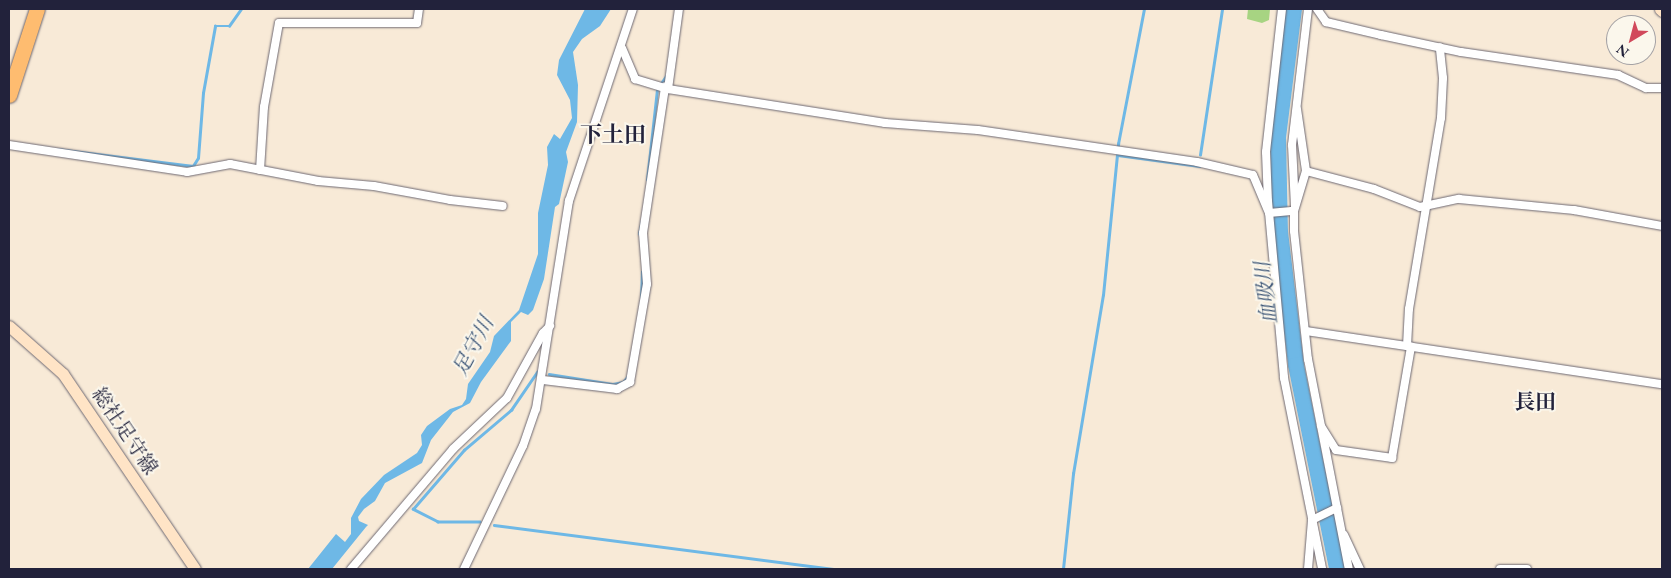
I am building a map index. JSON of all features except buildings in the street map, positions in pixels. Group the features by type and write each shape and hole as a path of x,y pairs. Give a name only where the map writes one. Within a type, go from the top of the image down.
{"highway":[{"path":"9,96 37,9"}],"main road":[{"name":"総社足守線","path":"9,326 63,374 195,569"}],"street":[{"path":"260,170 264,108 280,23 417,23 419,9"},
{"path":"464,569 523,446 543,380 569,202 622,48 633,9"},
{"path":"543,380 617,389 630,382 647,284 642,234 664,87 679,9"},
{"path":"1282,9 1266,152 1284,378 1314,519 1322,569"},
{"path":"1308,9 1291,179 1293,210 1318,421 1334,509 1341,530 1349,569"},
{"path":"1317,9 1326,22 1440,47 1618,75 1646,88 1662,88"},
{"path":"1318,421 1336,450 1392,458 1409,347 1409,309 1441,118 1443,78 1440,47"},
{"path":"622,48 635,79 664,87 885,123 978,130 1197,162 1253,175 1271,213"},
{"path":"1293,210 1306,171 1297,109"},
{"path":"9,145 187,172 230,164 318,181 374,186 450,200 504,206"},
{"path":"1306,171 1374,189 1426,208 1459,199 1574,210 1662,226"},
{"path":"1271,213 1293,210"},
{"path":"351,569 453,449 507,398 543,333 550,326"},
{"path":"1306,330 1662,384"},
{"path":"1314,519 1334,509"},
{"path":"1308,569 1314,519"},
{"path":"1341,530 1360,569"},
{"path":"1500,569 1527,569"}],"green space":[{"path":"1248,9 1270,9 1269,20 1262,23 1247,19"}],"water":[{"path":"585,9 611,9 600,26 582,39 573,52 578,85 577,122 566,152 568,162 559,204 555,207 544,279 533,310 528,315 521,312 511,322 511,341 481,382 470,403 453,412 431,440 422,463 385,483 375,501 364,509 358,517 359,521 368,525 332,569 308,569 336,534 345,542 351,534 351,518 361,499 384,475 417,453 422,445 421,435 427,426 450,409 462,405 466,399 468,384 490,352 494,336 519,310 538,254 538,213 548,165 547,147 554,134 560,139 572,118 570,100 557,75 559,60"}],"waterway":[{"path":"57,149 193,166 198,158 203,93 215,26 229,26 241,9"},
{"path":"1063,569 1073,474 1103,295 1118,144 1144,9"},
{"path":"1200,155 1222,9"},
{"name":"血吸川","path":"1294,9 1278,138 1280,232 1296,365 1337,569"},
{"path":"647,180 657,89 666,76"},
{"path":"1118,155 1199,166"},
{"path":"639,234 642,220"},
{"path":"641,299 642,272"},
{"path":"480,522 438,522 413,509 464,450 511,410 537,372"},
{"path":"549,374 613,384 623,382 628,376"},
{"path":"494,525 833,569"}],"district":[{"name":"下土田","path":"613,135"},
{"name":"長田","path":"1535,402"}],"water label":[{"name":"足守川","path":"473,346"}]}
